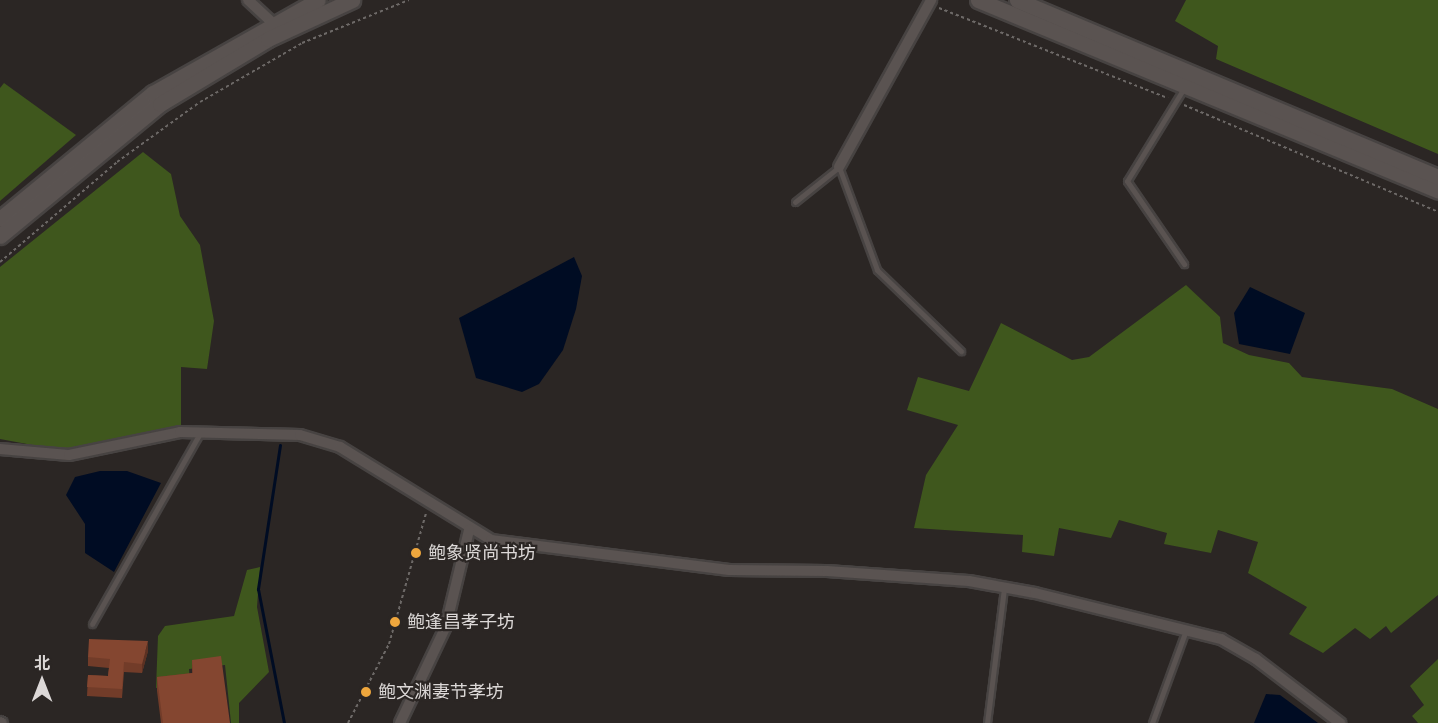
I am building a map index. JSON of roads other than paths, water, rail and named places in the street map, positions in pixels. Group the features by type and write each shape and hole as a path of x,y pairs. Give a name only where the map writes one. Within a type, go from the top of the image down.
{"main road":[{"path":"0,219 125,114 272,22 318,0"},
{"path":"0,236 160,104 268,39 352,0"},
{"path":"978,0 1186,84 1438,191"},
{"path":"1017,0 1438,177"}],"street":[{"path":"248,0 272,22"},
{"path":"838,167 931,0"},
{"path":"0,449 84,455 201,432 289,433 326,442 429,502 469,530 503,543 729,570 827,571 1004,586 1186,630 1245,652 1340,723"},
{"path":"400,723 446,626 469,530"}],"lane":[{"path":"1184,264 1127,181 1186,84"},
{"path":"795,202 838,167 877,270 961,351"},
{"path":"92,624 201,432"},
{"path":"987,723 1004,586"},
{"path":"1152,723 1186,630"}],"water":[{"path":"574,257 582,276 576,309 563,350 539,384 522,392 476,378 459,318"},
{"path":"1250,287 1305,313 1290,354 1239,344 1234,313"},
{"path":"100,471 127,471 161,483 114,572 85,553 85,524 66,495 75,477"},
{"path":"1266,694 1280,695 1318,723 1254,723"}],"waterway":[{"path":"280,445 258,589 284,723"}],"place":[{"name":"鲍象贤尚书坊","path":"416,553"},
{"name":"鲍逢昌孝子坊","path":"395,622"},
{"name":"鲍文渊妻节孝坊","path":"366,692"}]}
